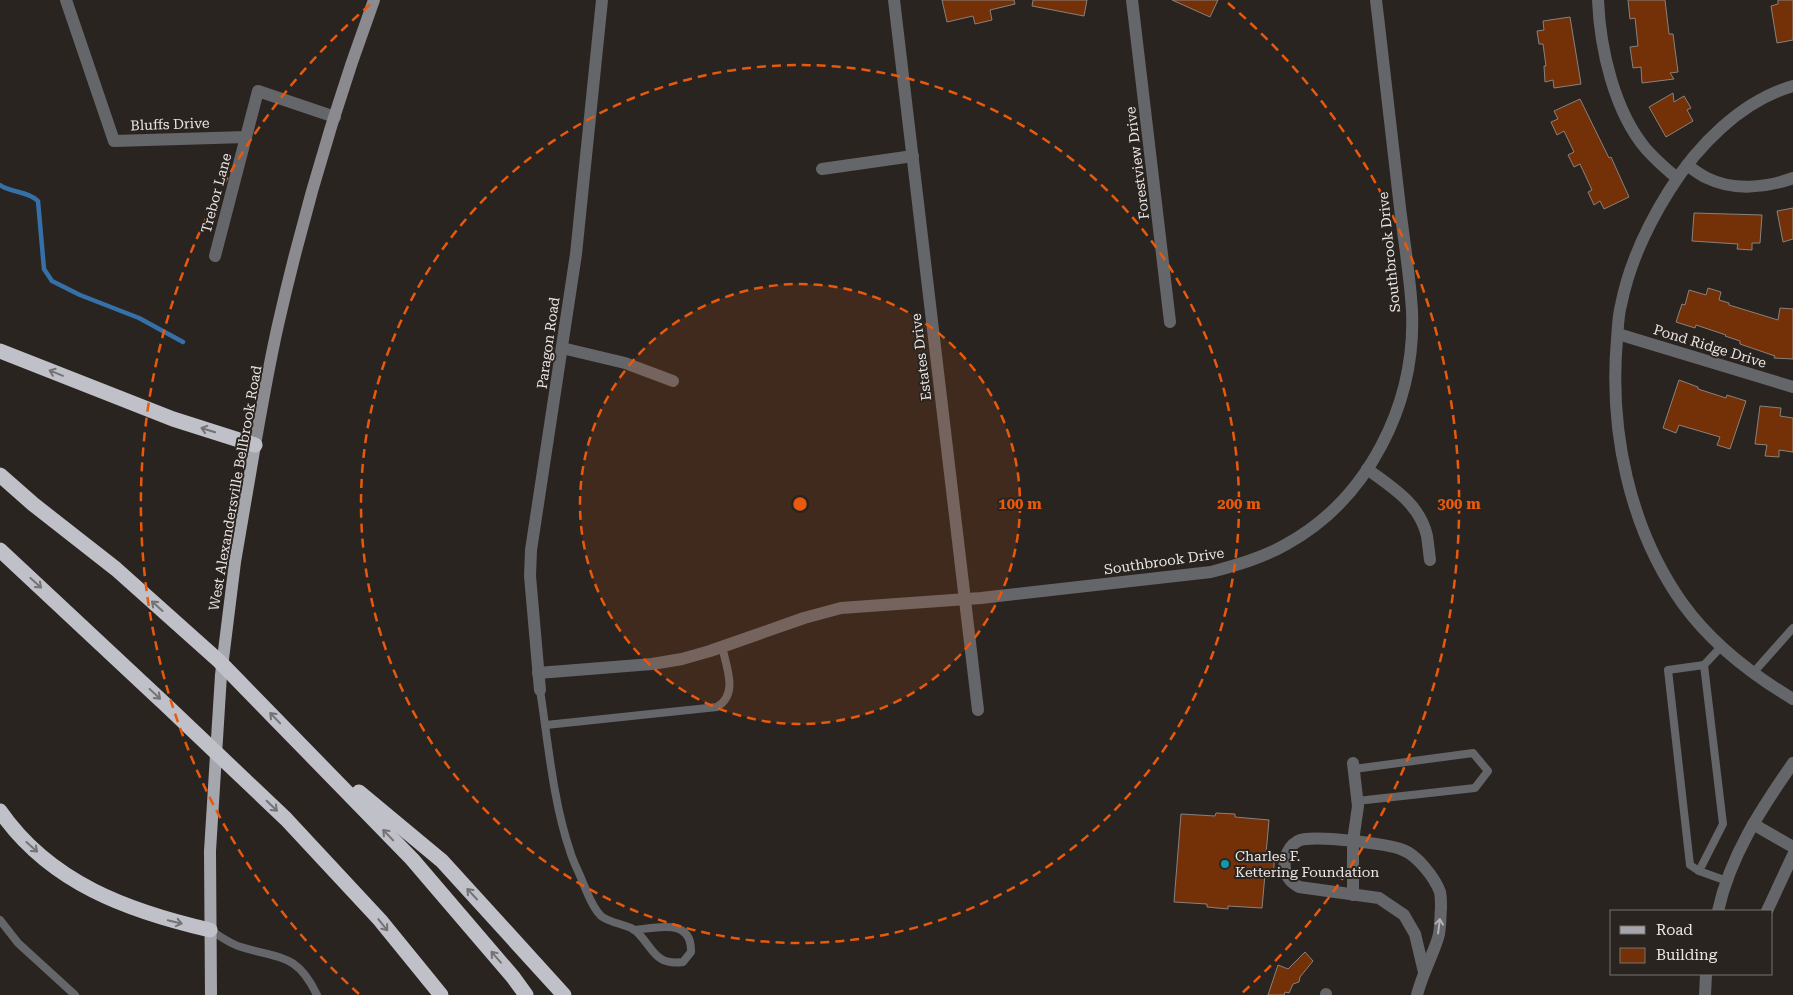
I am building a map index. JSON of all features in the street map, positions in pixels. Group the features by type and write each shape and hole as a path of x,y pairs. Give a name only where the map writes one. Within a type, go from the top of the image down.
{"highway":[{"path":"0,351 173,419 255,445"},
{"path":"0,475 116,569 211,654 412,859 513,977 526,995"},
{"path":"0,550 286,819 380,920 439,995"},
{"path":"296,740 442,861 564,995"},
{"path":"0,811 30,846 60,871 94,892 169,920 210,930"}],"main road":[{"name":"West Alexandersville Bellbrook Road","path":"211,995 210,851 213,789 221,675 235,562 278,326 313,189 374,0"}],"street":[{"name":"Bluffs Drive","path":"66,0 114,141 246,137"},
{"name":"Paragon Road","path":"540,690 530,576 531,550 576,254 602,0"},
{"name":"Estates Drive","path":"894,0 978,710"},
{"name":"Forestview Drive","path":"1132,0 1170,322"},
{"name":"Southbrook Drive","path":"538,673 652,664 682,659 804,618 840,608 966,599 1153,580 1211,572 1264,556 1308,530 1332,511 1368,469 1377,455 1402,397 1408,371 1412,312 1376,0"},
{"path":"1598,0 1599,20 1605,54 1624,112 1645,148 1677,178"},
{"path":"1793,86 1767,96 1727,124 1687,165 1657,210 1628,277 1621,304 1615,371 1619,441 1635,510 1663,572 1682,604 1721,647 1753,673 1793,699"},
{"path":"246,137 258,91 335,117"},
{"name":"Trebor Lane","path":"215,256 246,137"},
{"path":"822,169 913,156"},
{"path":"1687,165 1716,182 1740,186 1758,186 1793,178"},
{"name":"Pond Ridge Drive","path":"1618,334 1793,387"},
{"path":"562,348 625,363 673,381"},
{"path":"1368,469 1400,493 1411,504 1422,522 1427,535 1430,560"},
{"path":"1718,910 1739,849 1793,763"},
{"path":"1353,766 1357,800 1353,841 1353,895"},
{"path":"1753,824 1793,847"},
{"path":"1417,995 1438,937 1440,923 1441,894 1435,882 1422,865 1404,850 1353,841 1307,838 1298,840 1288,848 1285,870 1290,880 1299,887 1379,898 1404,915 1415,934 1424,972"},
{"path":"1766,910 1793,855"},
{"path":"1705,995 1706,975"}],"lane":[{"path":"1753,673 1793,628"},
{"path":"1786,636 1793,641"},
{"path":"546,725 717,707 724,702 729,693 730,682 722,646"},
{"path":"1721,647 1704,665 1668,670 1690,865 1699,871 1727,881"},
{"path":"1699,871 1723,824 1704,665"},
{"path":"540,690 559,810 570,851 592,904 602,916 615,924 634,930 678,928 686,932 690,938 691,952 683,962 665,962 655,956 634,930"},
{"path":"1353,766 1473,753 1488,771 1475,788 1357,800"},
{"path":"0,920 18,943 75,995"},
{"path":"210,930 240,947 292,961 303,971 316,995"}],"building":[{"path":"942,0 1014,0 1015,4 990,10 992,20 975,24 973,16 947,22"},
{"path":"1033,0 1087,0 1084,16 1032,6"},
{"path":"1172,0 1218,0 1210,17"},
{"path":"1628,0 1665,0 1669,34 1673,34 1678,72 1670,73 1674,79 1642,83 1641,67 1633,68 1630,47 1638,46 1635,18 1630,19"},
{"path":"1778,0 1793,0 1793,40 1777,43 1771,6 1778,4"},
{"path":"1570,17 1581,84 1554,88 1553,80 1545,82 1544,66 1546,66 1543,44 1539,44 1537,31 1544,30 1543,21"},
{"path":"1673,93 1674,102 1684,96 1691,108 1687,110 1693,121 1666,137 1649,107"},
{"path":"1580,99 1609,158 1611,157 1629,197 1604,209 1600,201 1594,205 1588,192 1592,190 1580,164 1574,167 1568,155 1574,152 1564,131 1557,135 1551,122 1558,119 1554,111"},
{"path":"1793,208 1793,239 1783,242 1777,211"},
{"path":"1694,213 1762,215 1760,243 1752,243 1752,250 1737,249 1738,244 1692,241"},
{"path":"1708,288 1721,292 1719,300 1729,303 1729,305 1778,320 1780,308 1793,309 1793,359 1774,358 1775,356 1740,344 1740,341 1726,335 1696,325 1695,328 1676,322 1682,304 1685,305 1689,290 1706,295"},
{"path":"1679,380 1698,387 1698,389 1726,398 1727,395 1746,401 1730,449 1717,445 1720,437 1679,425 1676,433 1663,428"},
{"path":"1760,406 1781,408 1780,416 1793,418 1793,452 1779,450 1779,457 1765,456 1767,445 1755,444"},
{"name":"Charles F. Kettering Foundation","path":"1216,813 1269,820 1266,854 1275,855 1273,875 1265,874 1262,908 1228,906 1228,909 1207,907 1207,904 1174,902 1181,814 1215,816"},
{"path":"1305,952 1313,961 1300,977 1299,982 1293,984 1289,993 1285,992 1284,995 1268,995 1278,965 1288,969"}],"waterway":[{"path":"0,185 30,195 38,201 44,269 52,281 80,295 139,318 183,342"}],"place":[{"name":"Charles F. Kettering Foundation","path":"1225,864"}]}
